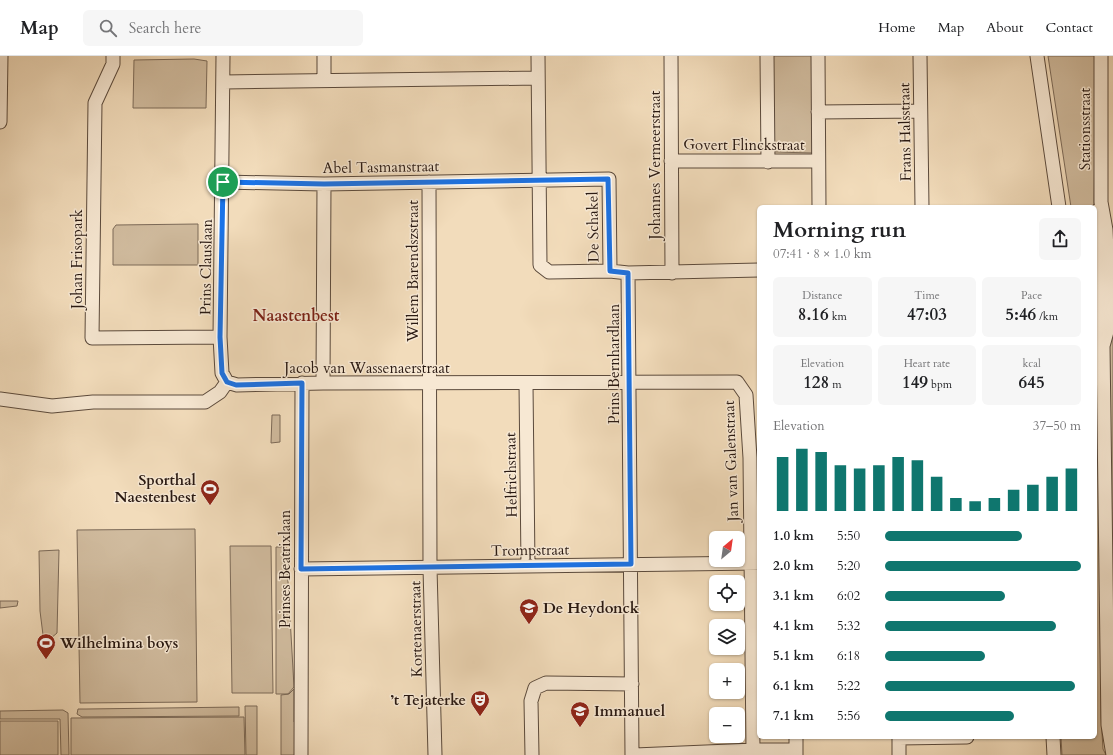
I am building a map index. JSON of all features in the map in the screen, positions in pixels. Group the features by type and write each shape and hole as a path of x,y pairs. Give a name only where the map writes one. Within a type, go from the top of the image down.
{"street":[{"path":"0,121 1,56"},
{"name":"Johan Frisopark","path":"113,56 113,64 95,103 92,338 220,337"},
{"name":"Prins Clauslaan","path":"224,56 220,337 222,373 227,382"},
{"path":"324,56 324,80"},
{"path":"538,56 540,265 549,272 610,271 628,273 672,273 757,270"},
{"name":"Johannes Vermeerstraat","path":"671,56 672,273"},
{"path":"767,56 768,162"},
{"path":"818,56 819,205"},
{"name":"Frans Halsstraat","path":"920,56 922,205"},
{"path":"1037,56 1059,205"},
{"name":"Stationsstraat","path":"1097,224 1101,202 1100,56"},
{"path":"224,82 538,78"},
{"path":"818,112 920,111"},
{"name":"Govert Flinckstraat","path":"671,162 818,161"},
{"name":"De Schakel","path":"539,180 608,179 610,271"},
{"name":"Abel Tasmanstraat","path":"223,182 324,184 539,180"},
{"name":"Willem Barendszstraat","path":"429,182 429,383"},
{"path":"323,383 324,184"},
{"name":"Stationsstraat","path":"1097,234 1106,275 1097,329 1103,346 1108,725 1113,755"},
{"name":"Prins Bernhardlaan","path":"628,273 632,755"},
{"name":"Jacob van Wassenaerstraat","path":"227,382 236,385 302,383 526,384 725,381 737,382 742,387"},
{"path":"0,399 52,406 94,402 205,402 220,392 227,382"},
{"name":"Prinses Beatrixlaan","path":"301,755 302,383"},
{"name":"Kortenaerstraat","path":"429,383 430,568 435,755"},
{"name":"Helfrichstraat","path":"526,384 528,566"},
{"name":"Jan van Galenstraat","path":"742,387 746,395 754,458 755,669 753,750"},
{"name":"Trompstraat","path":"301,569 755,563"},
{"path":"532,755 531,701 535,688 546,683 632,684"},
{"path":"899,739 899,755"},
{"path":"1053,739 1054,755"},
{"path":"635,755 796,747"}],"shaded area":[{"path":"773,56 814,56 813,153 774,152"},
{"path":"1048,56 1096,56 1094,205 1071,205"},
{"path":"194,59 207,61 206,108 133,108 134,60"},
{"path":"198,224 198,265 113,265 113,229 116,225"},
{"path":"1113,308 1113,733 1108,363"},
{"path":"1097,402 1101,717 1103,749 1106,755 1062,755 1061,739 1097,739"},
{"path":"272,415 280,415 280,442 271,443"},
{"path":"195,529 197,702 80,703 77,530"},
{"path":"230,546 271,546 273,693 232,693"},
{"path":"276,547 286,547 294,687 288,694 276,694"},
{"path":"59,550 57,633 50,639 43,635 40,611 39,551"},
{"path":"0,601 18,601 17,606 0,608"},
{"path":"294,689 294,722 298,726 295,755 281,755 281,695 289,694"},
{"path":"245,706 257,706 257,755 246,755"},
{"path":"239,707 239,716 82,717 77,714 78,709"},
{"path":"63,710 68,713 69,755 61,755 60,719 0,719 0,711"},
{"path":"244,717 245,755 71,755 71,718"},
{"path":"0,721 58,721 58,755 0,755"}],"place":[{"name":"Sporthal Naestenbest","path":"210,506"},
{"name":"De Heydonck","path":"529,625"},
{"name":"Wilhelmina boys","path":"46,660"},
{"name":"’t Tejaterke","path":"480,717"},
{"name":"Immanuel","path":"580,728"}],"district":[{"name":"Naastenbest","path":"296,315"}],"route":[{"path":"608,179 610,271 628,273 631,564 301,569 302,383 236,385 227,382 222,373 220,337 223,182 324,184 608,179"}]}
